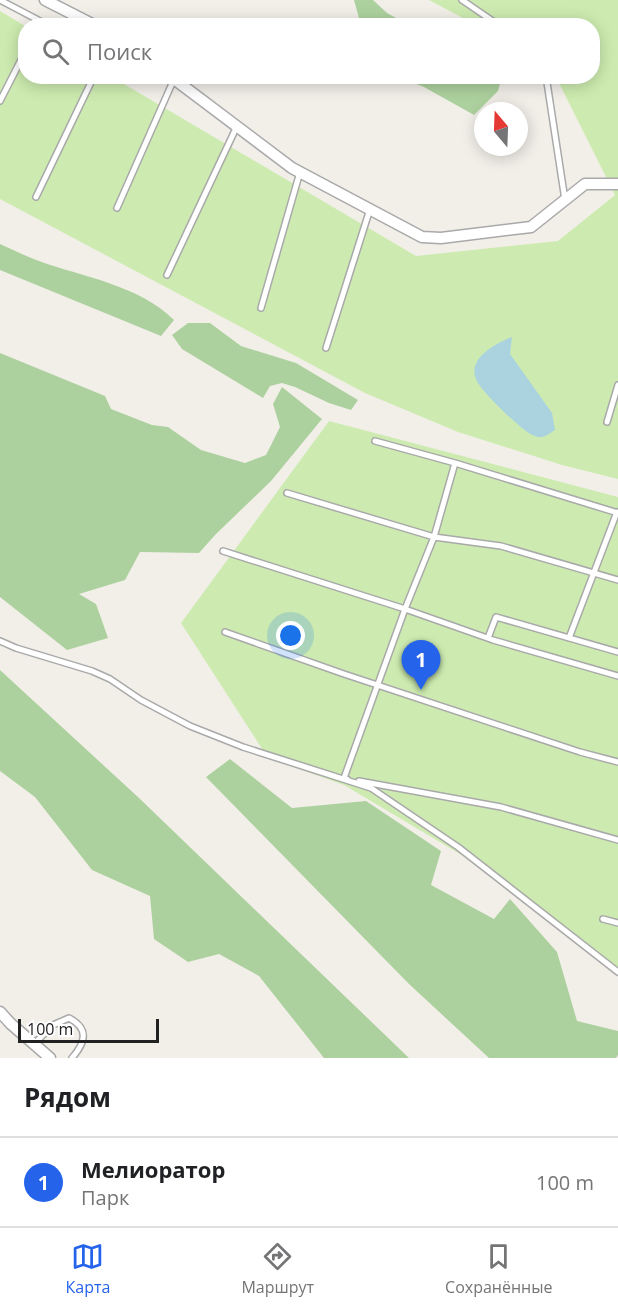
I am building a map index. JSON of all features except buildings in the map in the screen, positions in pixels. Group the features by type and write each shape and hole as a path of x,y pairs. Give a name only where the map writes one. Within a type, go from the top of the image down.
{"street":[{"path":"45,0 80,18"},
{"path":"180,84 300,172 422,237 441,238 531,227 585,184 618,184"},
{"path":"0,1012 50,1058"}],"lane":[{"path":"0,0 34,18"},
{"path":"462,0 488,18"},
{"path":"0,101 18,66"},
{"path":"36,197 90,84"},
{"path":"117,208 169,84"},
{"path":"547,84 565,200"},
{"path":"167,275 237,126"},
{"path":"261,308 300,172"},
{"path":"326,348 370,209"},
{"path":"607,422 618,385"},
{"path":"375,441 617,512 569,638"},
{"path":"344,778 405,609 434,537 455,463"},
{"path":"287,493 434,537 501,546 618,580"},
{"path":"223,551 488,638 618,676"},
{"path":"488,638 496,617 618,652"},
{"path":"225,633 580,752 618,762"},
{"path":"0,641 101,675 190,726 243,747 371,788 458,847 618,972"},
{"path":"344,778 501,807 618,840"},
{"path":"603,919 618,923"},
{"path":"34,1044 53,1025 69,1018 81,1028 84,1038 82,1046 72,1058"}],"green space":[{"path":"354,0 373,0 396,18 359,18"},
{"path":"429,0 618,0 618,479 562,465 458,432 365,393 0,199 0,11 18,22 18,84 124,84 416,256 558,241 615,195 560,84 600,84 600,18 463,18"},
{"path":"416,84 500,84 498,91 487,102 474,102 474,115"},
{"path":"0,244 39,261 128,290 160,308 174,320 161,336 0,270"},
{"path":"188,323 210,323 241,346 296,363 358,400 351,410 282,383 270,386 263,398 182,349 172,335"},
{"path":"0,353 105,396 111,409 152,425 168,427 201,450 245,463 266,455 280,427 273,404 282,387 322,419 271,481 199,553 140,552 125,580 79,594 96,604 108,638 67,650 0,597"},
{"path":"329,421 618,497 618,972 460,854 344,785 268,758 181,623"},
{"path":"0,670 139,798 409,1058 324,1058 259,976 219,954 188,962 154,939 150,896 92,870 35,797 0,771"},
{"path":"230,759 292,808 366,801 441,851 431,885 494,919 510,899 557,952 577,1021 618,1031 616,1058 489,1058 409,984 206,777"}],"water":[{"path":"512,337 510,354 552,413 555,430 543,437 534,436 522,428 490,398 476,379 474,371 479,358 492,347"}],"place":[{"name":"Мелиоратор","path":"421,690"}]}
